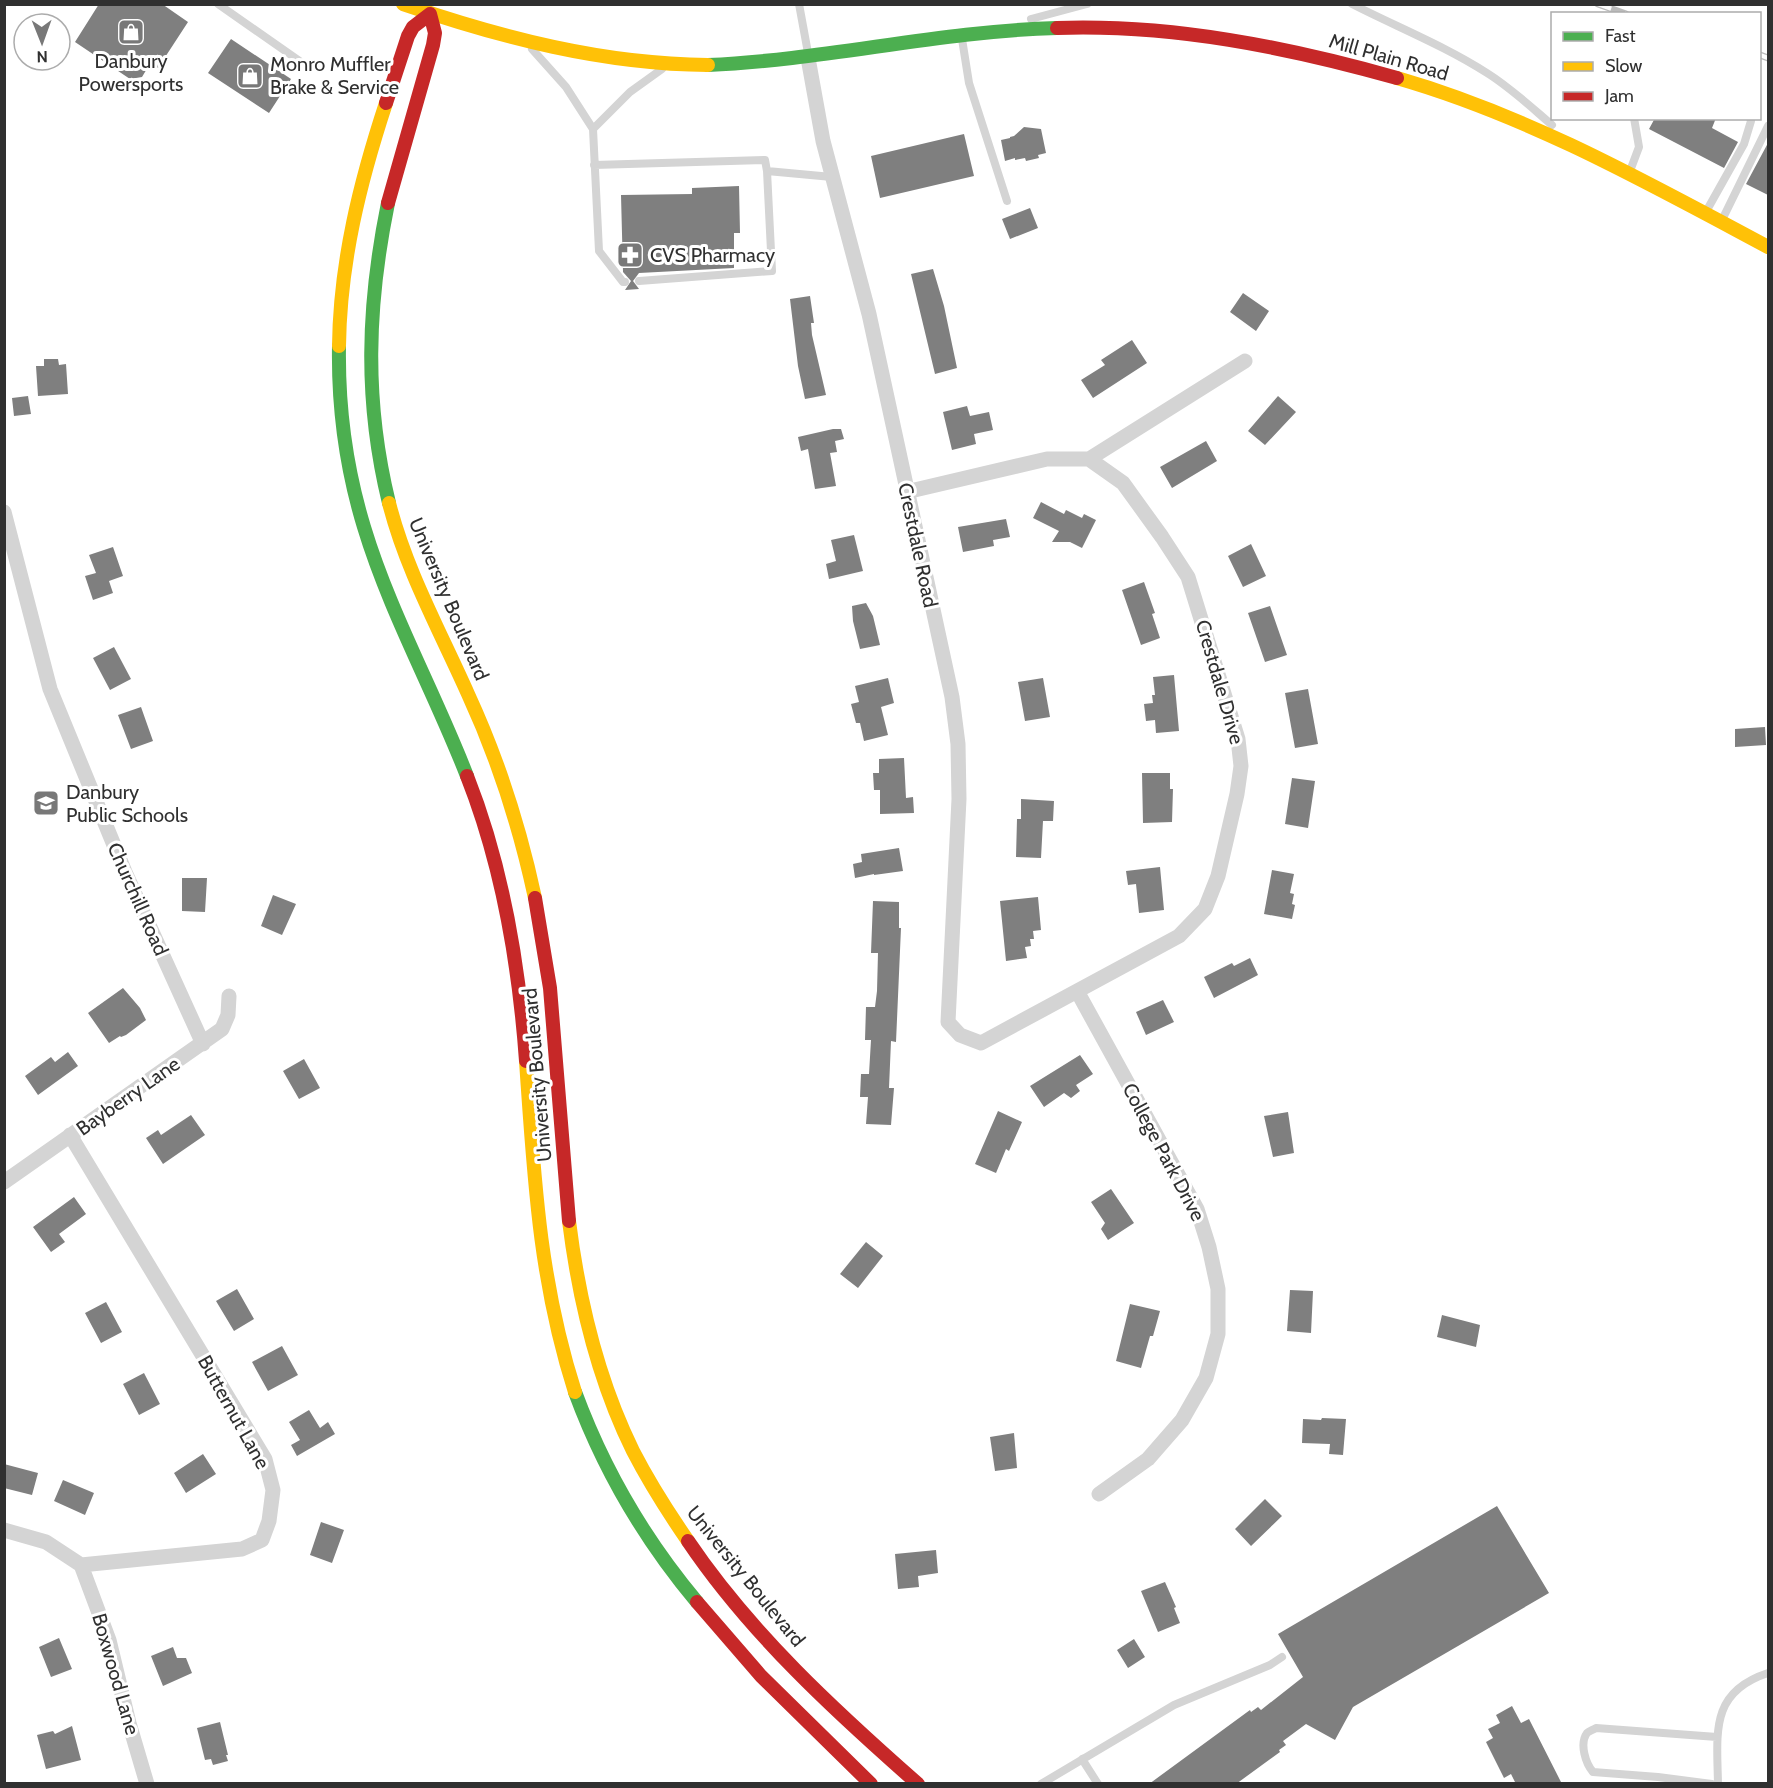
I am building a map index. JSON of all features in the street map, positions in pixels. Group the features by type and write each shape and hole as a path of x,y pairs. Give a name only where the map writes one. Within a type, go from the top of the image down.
{"street":[{"name":"Mill Plain Road","path":"403,4 527,44 623,61 670,64 747,64 808,58 964,35 1023,29 1079,27 1186,35 1262,46 1389,75 1454,96 1516,120 1578,148 1705,214 1767,243"},
{"name":"University Boulevard","path":"871,1784 809,1726 754,1669 687,1591 657,1550 607,1468 587,1424 558,1337 541,1249 519,990 499,881 478,802 375,560 361,517 350,470 343,423 339,337 342,291 350,236 368,160 408,36 413,27 430,14 435,33 433,45 390,200 378,252 372,294 370,381 374,420 388,498 404,549 490,747 507,793 530,877 550,986 572,1245 587,1329 616,1412 635,1454 682,1532 731,1595 777,1648 854,1727 918,1784"},
{"name":"Crestdale Road","path":"808,58 832,177 869,314 952,696 958,744 959,799 948,1022 960,1035"},
{"path":"906,492 1047,459 1089,459 1245,361"},
{"name":"Crestdale Drive","path":"960,1035 981,1043 1179,936 1205,909 1218,876 1238,794 1241,766 1238,739 1188,577 1123,483 1089,459"},
{"name":"Churchill Road","path":"4,512 50,689 125,872 203,1044"},
{"name":"College Park Drive","path":"1077,991 1197,1209 1209,1247 1218,1288 1218,1334 1206,1378 1182,1420 1148,1459 1099,1494"},
{"name":"Bayberry Lane","path":"4,1182 222,1029 228,1015 229,996"},
{"name":"Butternut Lane","path":"70,1135 265,1459 273,1490 269,1521 262,1540 242,1549 81,1564"},
{"path":"4,1530 46,1542 81,1564"},
{"name":"Boxwood Lane","path":"81,1564 109,1640 129,1723 147,1784"}],"lane":[{"path":"219,4 311,69"},
{"path":"800,4 808,58"},
{"path":"1007,201 969,83 964,35 1087,4"},
{"path":"1352,4 1462,58 1488,74 1512,91 1578,148"},
{"path":"527,44 566,87 593,129 600,251 625,282"},
{"path":"593,129 630,92 670,64"},
{"path":"1629,174 1640,147 1634,120"},
{"path":"1705,214 1744,144 1751,120"},
{"path":"1721,222 1768,126"},
{"path":"594,165 765,160 772,271 639,282"},
{"path":"767,171 832,177"},
{"path":"1041,1784 1174,1705 1251,1674 1282,1657"},
{"path":"1718,1784 1717,1737 1721,1714 1733,1693 1750,1679 1768,1672"},
{"path":"1712,1784 1593,1772 1587,1765 1583,1744 1587,1734 1596,1728 1717,1737"},
{"path":"1082,1759 1098,1784"}],"building":[{"name":"Danbury Powersports","path":"99,4 162,4 188,22 158,68 151,62 142,77 130,79 75,42"},
{"name":"Monro Muffler Brake & Service","path":"231,39 291,79 269,113 208,73"},
{"path":"1654,120 1715,120 1712,128 1738,142 1724,168 1649,129"},
{"path":"1024,127 1041,129 1046,153 1038,155 1039,158 1026,161 1025,158 1015,160 1015,158 1005,161 1001,140 1014,136"},
{"path":"964,134 974,176 880,198 871,156"},
{"path":"1768,143 1768,195 1746,184"},
{"name":"CVS Pharmacy","path":"739,186 740,233 734,233 734,268 639,273 633,281 639,289 625,290 631,281 623,272 621,195 692,194 692,188"},
{"path":"1030,208 1038,228 1010,239 1002,219"},
{"path":"933,269 944,306 957,368 935,374 911,274"},
{"path":"1243,293 1269,311 1256,331 1230,312"},
{"path":"810,296 814,323 811,323 812,335 826,395 805,399 798,366 790,299"},
{"path":"1132,340 1147,363 1093,398 1081,380 1105,365 1101,360"},
{"path":"44,359 58,359 59,365 66,364 68,394 38,396 36,366 44,366"},
{"path":"28,396 31,414 14,416 12,398"},
{"path":"1278,396 1296,412 1265,445 1248,431"},
{"path":"967,406 970,416 989,412 993,430 974,434 976,444 952,450 943,412"},
{"path":"841,429 844,439 835,441 837,452 830,453 836,486 815,489 808,449 801,451 798,437"},
{"path":"1206,441 1217,461 1172,488 1160,467"},
{"path":"1041,502 1064,514 1066,510 1082,518 1084,514 1096,520 1082,548 1070,542 1052,542 1059,531 1033,518"},
{"path":"1006,519 1010,537 993,540 994,546 963,552 958,527"},
{"path":"854,535 863,571 829,579 826,564 836,561 831,540"},
{"path":"1251,544 1266,576 1243,587 1228,556"},
{"path":"113,547 123,576 109,581 113,593 93,600 85,576 96,573 89,555"},
{"path":"1144,582 1155,613 1152,614 1160,638 1141,645 1122,590"},
{"path":"866,603 873,616 880,645 860,649 852,606"},
{"path":"1270,606 1287,655 1265,662 1248,613"},
{"path":"114,647 131,679 110,690 93,658"},
{"path":"1174,675 1179,731 1156,733 1155,720 1146,721 1144,704 1153,703 1152,695 1155,695 1153,677"},
{"path":"888,678 894,703 881,707 888,735 864,741 860,723 856,723 851,704 859,702 855,686"},
{"path":"1043,678 1050,717 1025,721 1018,682"},
{"path":"1308,689 1318,744 1295,748 1285,693"},
{"path":"141,707 153,741 131,749 118,715"},
{"path":"1765,727 1766,745 1735,747 1735,729"},
{"path":"904,758 906,798 913,797 914,813 880,814 880,790 874,790 873,773 879,773 879,759"},
{"path":"1142,773 1170,773 1170,789 1173,789 1172,822 1143,823"},
{"path":"1292,778 1315,781 1308,828 1285,824"},
{"path":"1021,799 1054,801 1053,821 1043,821 1041,858 1016,857 1017,819 1021,819"},
{"path":"899,848 903,871 855,878 853,864 862,862 861,854"},
{"path":"1160,867 1164,910 1139,913 1136,884 1128,885 1126,871"},
{"path":"1272,870 1294,874 1290,893 1294,894 1292,904 1295,905 1292,919 1264,914"},
{"path":"182,878 207,878 205,912 182,911"},
{"path":"273,895 296,904 282,935 261,926"},
{"path":"1038,897 1041,930 1033,931 1034,939 1030,939 1031,946 1025,947 1027,958 1006,961 1000,901"},
{"path":"873,901 899,902 899,928 901,928 896,1042 891,1041 889,1088 894,1088 891,1125 866,1124 868,1097 860,1097 861,1074 869,1074 871,1040 865,1040 866,1007 875,1007 877,991 878,953 871,953"},
{"path":"1250,958 1258,975 1214,998 1204,977 1232,963 1234,966"},
{"path":"123,988 140,1008 146,1020 126,1035 109,1043 88,1013"},
{"path":"1163,1000 1174,1022 1146,1035 1136,1012"},
{"path":"68,1052 78,1066 38,1095 25,1076 51,1057 55,1062"},
{"path":"1080,1055 1093,1074 1076,1085 1080,1091 1071,1098 1064,1093 1044,1107 1030,1086"},
{"path":"304,1059 320,1088 299,1099 283,1071"},
{"path":"998,1111 1022,1122 1009,1151 1006,1149 996,1173 975,1164"},
{"path":"1288,1112 1294,1153 1273,1157 1264,1116"},
{"path":"191,1115 205,1135 163,1164 146,1138 158,1130 161,1135"},
{"path":"1111,1189 1134,1223 1108,1240 1101,1229 1105,1223 1091,1202"},
{"path":"74,1197 86,1214 59,1234 65,1242 51,1252 33,1227"},
{"path":"866,1242 883,1256 858,1288 840,1274"},
{"path":"237,1289 254,1319 234,1331 216,1301"},
{"path":"1290,1290 1313,1291 1311,1333 1287,1331"},
{"path":"106,1302 122,1332 101,1343 85,1313"},
{"path":"1130,1304 1160,1311 1141,1368 1116,1361"},
{"path":"1442,1315 1480,1325 1476,1347 1437,1337"},
{"path":"282,1346 298,1375 268,1391 252,1362"},
{"path":"144,1373 160,1404 139,1415 123,1384"},
{"path":"309,1410 320,1428 328,1422 335,1434 297,1456 291,1445 300,1440 289,1422"},
{"path":"1322,1418 1346,1419 1343,1455 1329,1454 1330,1444 1302,1443 1303,1419 1321,1420"},
{"path":"1014,1433 1017,1468 995,1471 990,1437"},
{"path":"203,1454 216,1474 186,1493 174,1473"},
{"path":"4,1464 38,1473 32,1495 4,1488"},
{"path":"63,1480 94,1493 85,1515 54,1501"},
{"path":"1265,1499 1282,1516 1251,1546 1235,1529"},
{"path":"1497,1506 1549,1593 1353,1707 1335,1740 1306,1724 1283,1741 1286,1745 1279,1750 1280,1752 1236,1784 1149,1784 1250,1710 1251,1712 1258,1707 1261,1710 1303,1677 1278,1634"},
{"path":"321,1522 344,1530 332,1563 310,1555"},
{"path":"936,1550 938,1573 918,1576 919,1587 898,1589 895,1554"},
{"path":"1165,1582 1180,1623 1158,1632 1141,1591"},
{"path":"59,1638 72,1669 51,1677 39,1647"},
{"path":"1134,1639 1145,1657 1128,1668 1117,1650"},
{"path":"173,1647 177,1658 186,1658 192,1673 163,1686 151,1656"},
{"path":"1512,1706 1521,1723 1529,1719 1562,1784 1516,1784 1511,1774 1504,1778 1486,1742 1493,1738 1488,1729 1500,1723 1496,1715"},
{"path":"220,1722 228,1761 213,1765 211,1759 205,1760 197,1728"},
{"path":"72,1726 81,1760 46,1769 37,1735 53,1731 55,1734"}],"railway":[{"path":"1598,4 1620,12"},
{"path":"1761,55 1768,58"}],"traffic: fast":[{"path":"708,65 795,58 970,34 1057,28"},
{"path":"388,203 376,279 371,353 375,428 389,503"},
{"path":"339,346 344,437 352,482 364,527 387,591 467,776"},
{"path":"575,1392 599,1448 627,1502 660,1554 697,1602"}],"traffic: slow":[{"path":"403,4 478,28 553,47 630,60 708,65"},
{"path":"1397,78 1494,111 1541,131 1633,175 1768,247"},
{"path":"339,346 347,253 360,192 386,103"},
{"path":"389,503 414,576 479,719 498,769 515,820 535,898"},
{"path":"526,1061 540,1228 553,1309 575,1392"},
{"path":"569,1221 584,1310 609,1396 639,1463 688,1541"}],"traffic: jam":[{"path":"386,103 408,36 413,27 430,14 435,33 433,45 388,203"},
{"path":"1057,28 1143,30 1229,40 1314,57 1397,78"},
{"path":"467,776 480,810 500,881 514,952 526,1061"},
{"path":"535,898 550,988 569,1221"},
{"path":"688,1541 738,1608 795,1670 918,1784"},
{"path":"697,1602 761,1676 871,1784"}],"place":[{"name":"Danbury Powersports","path":"131,32"},
{"name":"Monro Muffler Brake & Service","path":"250,76"},
{"name":"CVS Pharmacy","path":"630,255"},
{"name":"Danbury Public Schools","path":"46,803"}]}
